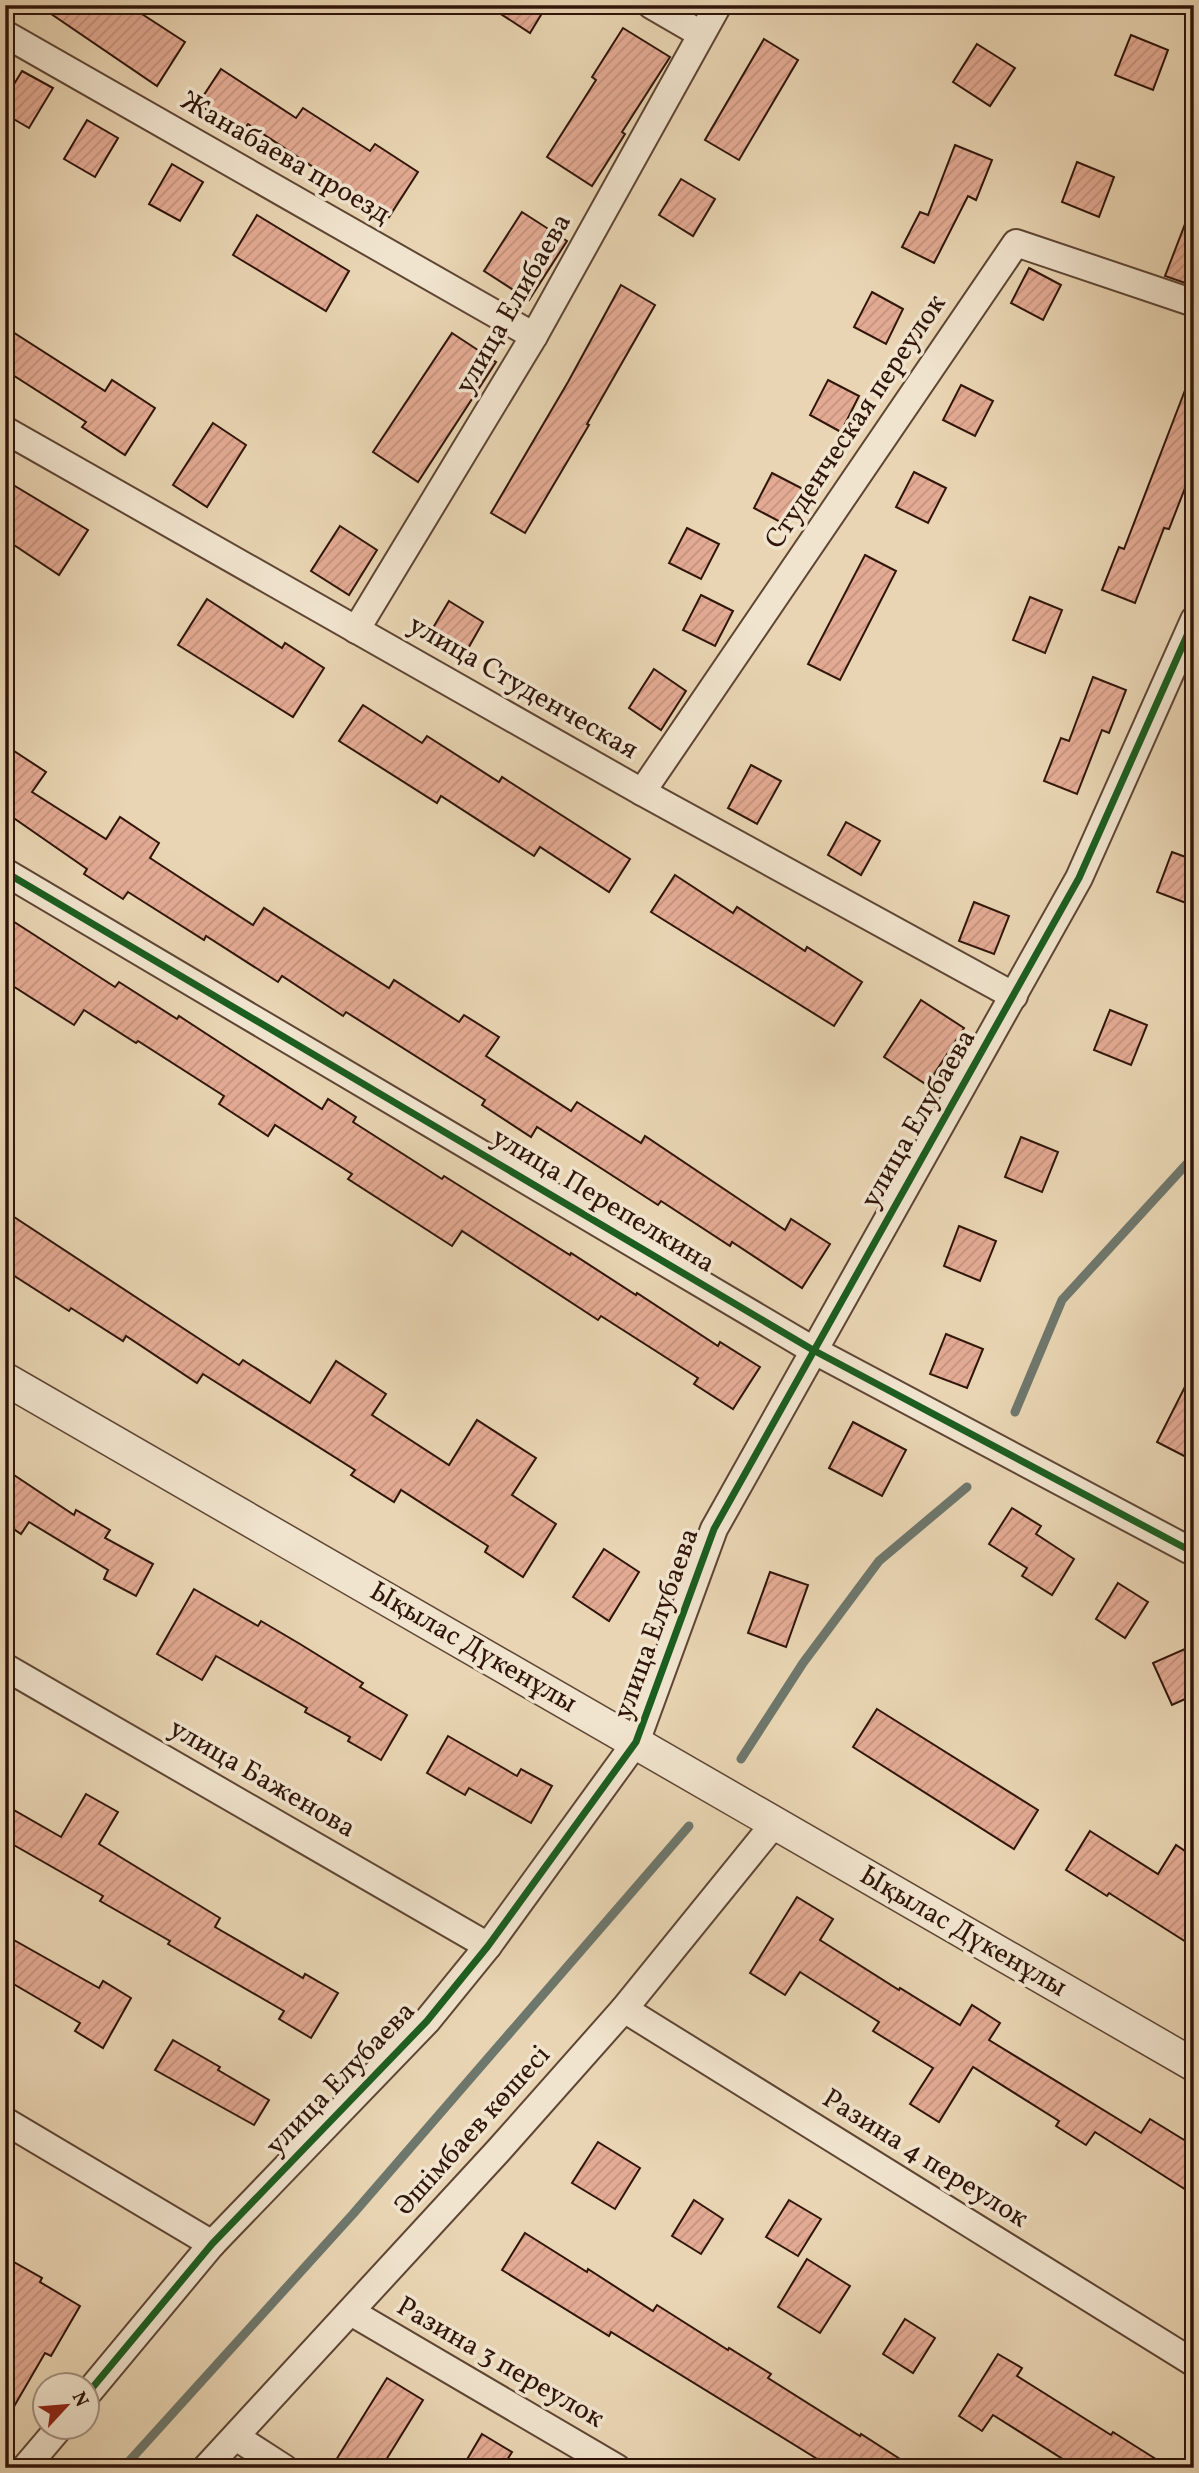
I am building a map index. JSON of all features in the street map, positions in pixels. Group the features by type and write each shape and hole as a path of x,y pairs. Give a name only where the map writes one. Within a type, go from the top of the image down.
{"street":[{"path":"651,5 701,34"},
{"name":"улица Елибаева","path":"356,630 534,336 718,5"},
{"name":"Жанабаева проезд","path":"5,34 534,336"},
{"name":"Студенческая переулок","path":"642,792 1016,243 1194,303"},
{"name":"улица Студенческая","path":"5,430 642,792 1014,996"},
{"name":"улица Елубаева","path":"102,2376 212,2244 427,2021 488,1946 636,1742 714,1529 1079,878 1194,620"},
{"name":"улица Перепелкина","path":"5,872 813,1350 1191,1546"},
{"name":"Ықылас Дүкенұлы","path":"5,1379 1194,2065"},
{"name":"улица Баженова","path":"5,1667 488,1946"},
{"name":"Әшімбаев көшесі","path":"206,2468 498,2151 624,2009 774,1824"},
{"name":"Разина 4 переулок","path":"624,2009 1194,2363"},
{"path":"5,2121 212,2244"},
{"name":"Разина 3 переулок","path":"351,2312 617,2468"},
{"path":"236,2437 284,2468"},
{"path":"25,2468 47,2442"}],"building":[{"path":"38,5 128,5 185,42 157,86"},
{"path":"487,5 547,5 530,33"},
{"path":"623,28 670,57 622,132 625,134 592,186 547,157 596,80 592,77"},
{"path":"1131,35 1168,50 1153,90 1115,75"},
{"path":"764,39 798,60 739,160 705,140"},
{"path":"977,44 1015,68 990,106 953,82"},
{"path":"221,69 296,118 303,108 370,151 375,144 418,172 389,217 248,124 242,132 198,104"},
{"path":"22,71 53,88 29,128 5,114 5,99"},
{"path":"87,120 118,138 95,177 64,159"},
{"path":"955,145 992,160 976,200 968,196 934,263 902,247 920,212 928,215"},
{"path":"1077,162 1114,177 1099,217 1062,202"},
{"path":"172,164 203,182 180,221 149,204"},
{"path":"681,179 715,199 693,236 659,215"},
{"path":"1194,206 1194,286 1165,276"},
{"path":"522,212 567,241 529,300 484,271"},
{"path":"257,215 349,271 326,311 233,255"},
{"path":"1029,268 1061,285 1043,320 1011,303"},
{"path":"621,285 655,305 587,424 589,425 525,533 491,513"},
{"path":"872,292 903,309 886,344 854,327"},
{"path":"5,327 105,391 112,380 155,408 125,455 82,427 86,422 5,370"},
{"path":"452,333 496,362 418,482 373,452"},
{"path":"1192,372 1194,465 1169,529 1164,528 1135,603 1102,590 1119,547 1124,549"},
{"path":"828,380 859,396 841,432 810,415"},
{"path":"961,385 993,401 975,436 943,420"},
{"path":"213,423 246,445 207,507 173,485"},
{"path":"914,472 946,488 928,523 896,507"},
{"path":"772,473 803,489 786,525 754,508"},
{"path":"5,480 88,530 59,575 5,539"},
{"path":"340,526 377,550 349,595 311,571"},
{"path":"687,528 719,544 701,579 669,563"},
{"path":"865,555 896,571 840,680 808,664"},
{"path":"701,595 733,611 715,646 683,630"},
{"path":"1030,597 1062,610 1045,653 1013,640"},
{"path":"207,599 282,648 285,643 324,668 293,717 178,645"},
{"path":"449,601 483,622 462,659 427,638"},
{"path":"654,669 686,691 661,730 629,708"},
{"path":"1093,677 1126,690 1109,733 1102,730 1077,794 1044,781 1061,738 1069,741"},
{"path":"363,705 422,743 427,736 499,782 502,777 630,859 609,892 540,847 534,856 441,796 437,803 339,741"},
{"path":"5,745 46,772 32,792 106,839 120,817 159,843 150,858 253,925 264,908 389,988 394,980 459,1022 464,1015 499,1037 486,1056 571,1111 577,1102 641,1143 645,1136 785,1230 791,1219 830,1244 802,1288 732,1242 730,1246 661,1201 658,1205 537,1127 531,1137 482,1105 485,1100 346,1012 343,1016 282,976 278,982 206,936 204,940 128,892 123,899 84,874 87,869 5,812"},
{"path":"751,765 781,781 757,824 728,808"},
{"path":"846,822 880,841 861,875 828,855"},
{"path":"1172,852 1194,860 1194,906 1157,892"},
{"path":"675,875 733,913 737,907 805,951 807,947 862,982 834,1026 651,912"},
{"path":"974,902 1009,916 994,954 959,941"},
{"path":"5,916 115,987 119,982 177,1019 179,1016 322,1109 328,1099 356,1117 353,1122 442,1179 444,1176 570,1255 571,1253 636,1295 637,1293 718,1346 720,1342 760,1367 733,1409 694,1384 698,1378 601,1316 598,1320 462,1231 452,1246 348,1179 352,1174 275,1125 268,1136 219,1104 224,1096 138,1041 136,1043 84,1010 74,1025 5,981"},
{"path":"921,1000 964,1028 927,1085 884,1057"},
{"path":"1110,1010 1147,1025 1131,1065 1094,1050"},
{"path":"1021,1137 1058,1152 1042,1192 1005,1177"},
{"path":"5,1211 239,1365 243,1360 310,1403 336,1361 386,1394 372,1415 449,1465 477,1420 536,1458 512,1495 556,1524 523,1577 485,1552 488,1546 401,1490 394,1502 351,1475 355,1470 203,1374 197,1383 126,1336 123,1341 71,1308 69,1311 5,1270"},
{"path":"959,1226 996,1241 980,1281 944,1266"},
{"path":"946,1334 983,1349 967,1388 930,1374"},
{"path":"1194,1369 1194,1461 1157,1442"},
{"path":"853,1422 906,1450 882,1496 829,1468"},
{"path":"14,1475 74,1515 76,1510 110,1530 105,1538 153,1564 136,1596 104,1579 108,1570 29,1522 21,1534 5,1523 5,1487"},
{"path":"1012,1508 1041,1526 1036,1534 1074,1559 1052,1595 1022,1576 1027,1568 989,1544"},
{"path":"604,1549 639,1572 609,1621 573,1597"},
{"path":"770,1572 808,1585 786,1647 748,1633"},
{"path":"1118,1583 1148,1602 1125,1638 1096,1619"},
{"path":"194,1589 258,1626 261,1621 300,1644 363,1683 360,1687 407,1715 381,1760 348,1741 350,1737 305,1712 307,1708 216,1656 202,1680 157,1654"},
{"path":"1194,1645 1194,1695 1172,1705 1153,1663"},
{"path":"877,1709 1038,1810 1014,1849 853,1747"},
{"path":"448,1736 517,1776 521,1769 552,1786 531,1823 469,1788 465,1795 427,1773"},
{"path":"86,1794 118,1812 99,1844 220,1918 215,1927 303,1978 305,1974 338,1993 311,2038 279,2019 284,2011 168,1944 170,1941 100,1901 103,1896 5,1840 5,1805 61,1837"},
{"path":"1090,1831 1158,1874 1176,1845 1194,1857 1194,1947 1109,1893 1107,1896 1066,1870"},
{"path":"797,1897 833,1919 820,1940 899,1990 900,1988 960,2025 972,2005 1000,2023 989,2040 1141,2133 1150,2119 1194,2146 1194,2195 1095,2132 1086,2145 1056,2126 1059,2121 973,2067 939,2122 910,2104 933,2068 873,2031 879,2022 800,1972 785,1995 750,1973"},
{"path":"5,1935 99,1988 103,1981 131,1998 103,2048 75,2031 80,2023 5,1979"},
{"path":"173,2040 269,2100 254,2125 155,2070"},
{"path":"598,2142 640,2168 615,2209 572,2183"},
{"path":"694,2200 723,2219 701,2254 672,2236"},
{"path":"789,2200 821,2219 798,2256 766,2237"},
{"path":"525,2233 653,2311 657,2305 728,2350 729,2348 771,2374 768,2378 914,2468 832,2468 611,2332 609,2336 502,2270"},
{"path":"5,2257 42,2278 40,2282 80,2306 51,2356 45,2353 32,2372 5,2422"},
{"path":"807,2259 850,2286 820,2333 778,2307"},
{"path":"905,2319 935,2338 913,2373 883,2354"},
{"path":"998,2354 1022,2368 1017,2376 1111,2435 1113,2432 1170,2468 1077,2468 993,2415 982,2431 959,2416"},
{"path":"387,2378 423,2400 381,2468 331,2468"},
{"path":"482,2434 512,2452 502,2468 462,2468"}],"waterway":[{"path":"1015,1412 1062,1300 1194,1156"},
{"path":"741,1759 803,1663 879,1561 967,1487"},
{"path":"123,2468 353,2214 689,1826"}],"cycle path":[{"path":"102,2376 212,2244 427,2021 488,1946 636,1742 714,1529 1079,878 1194,620"},
{"path":"5,872 813,1350 1189,1550 1194,1542"}]}
